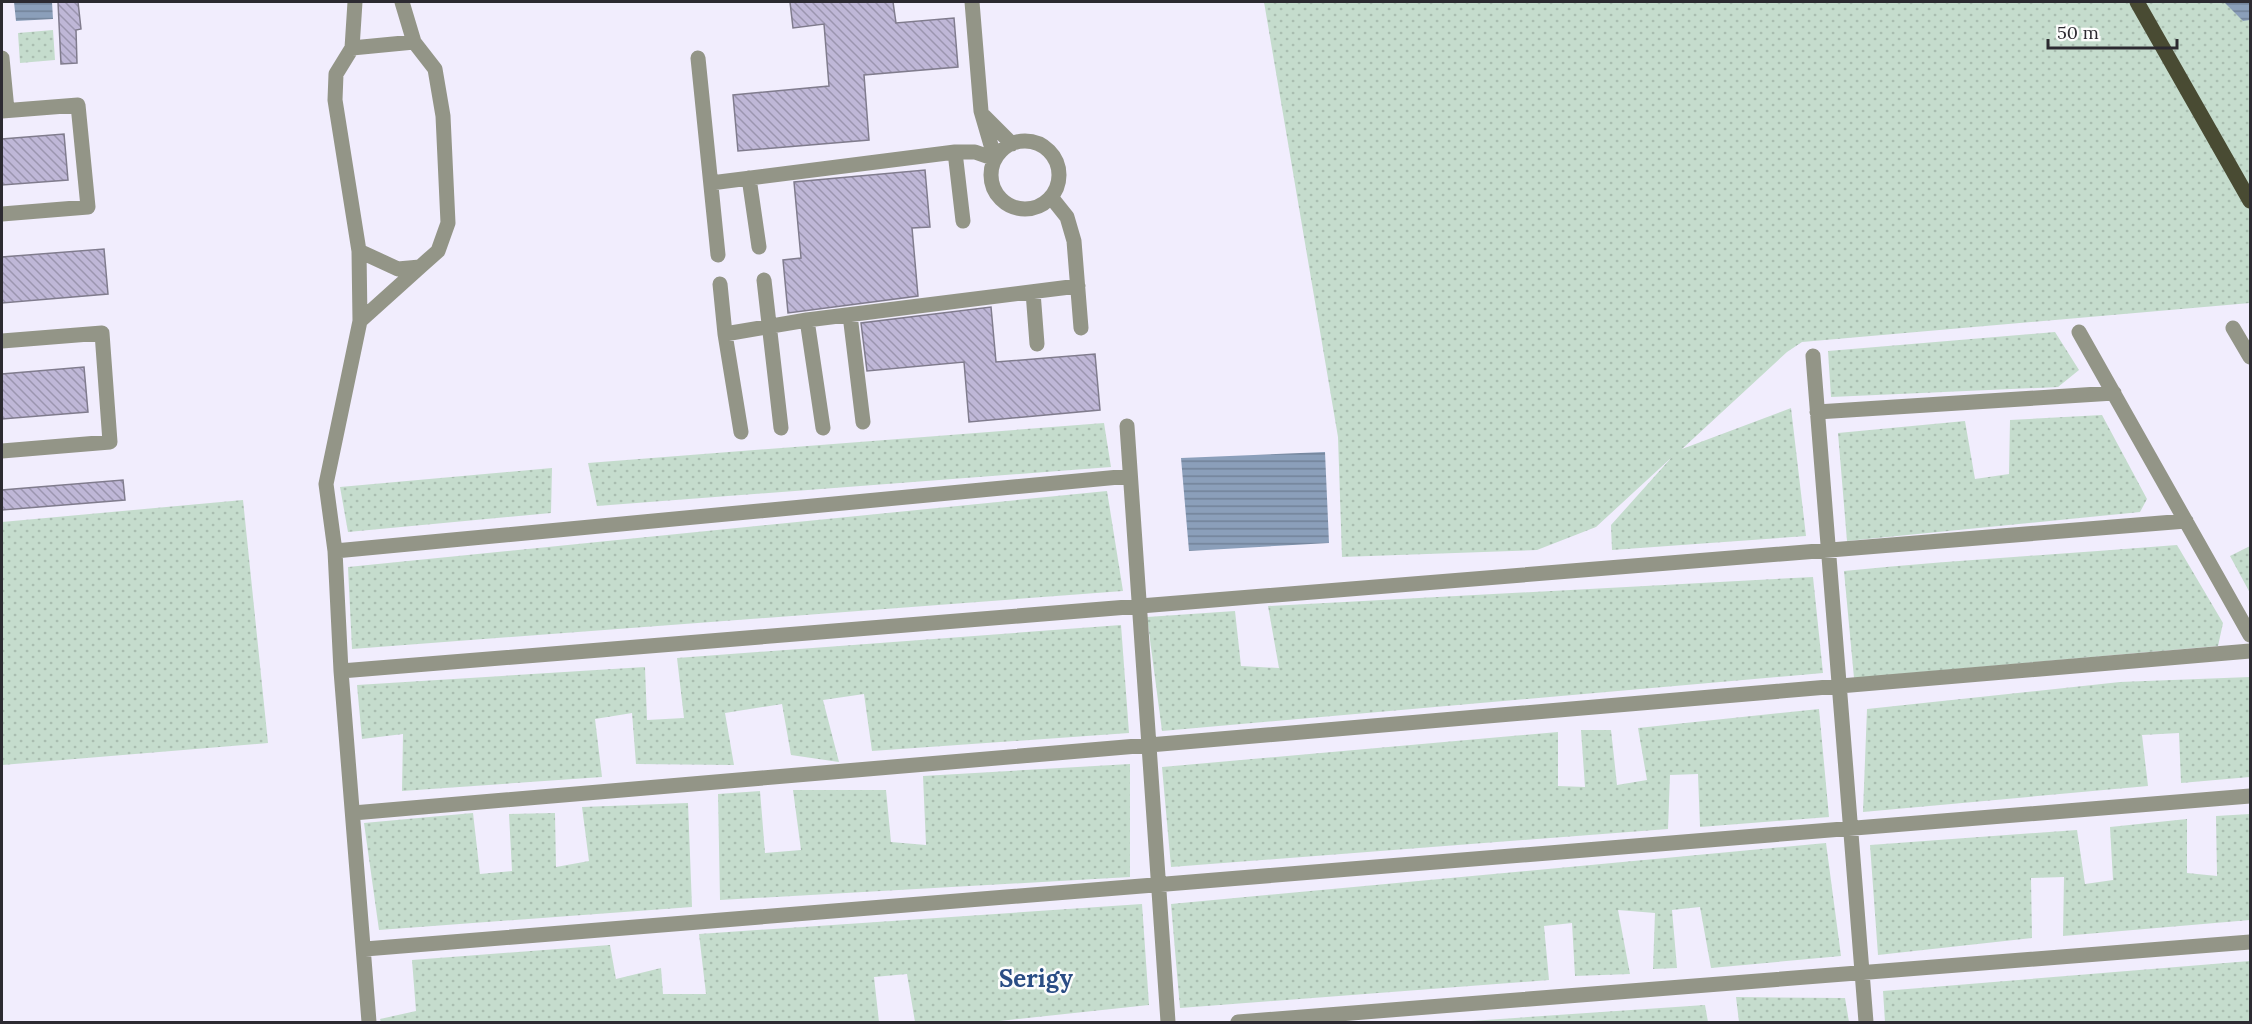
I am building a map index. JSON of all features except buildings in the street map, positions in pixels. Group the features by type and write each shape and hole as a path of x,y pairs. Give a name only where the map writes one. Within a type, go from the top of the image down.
{"main road":[{"path":"2137,2 2250,201"}],"street":[{"path":"355,2 352,48 336,74 335,100 358,251 360,321 326,484 335,551 341,671 365,949 369,1023"},
{"path":"360,321 438,251 448,222 443,116 435,69 414,42 402,2"},
{"path":"972,2 981,111 995,159 991,181 1001,200 1011,206 1032,208 1051,197 1059,177 1053,155 1034,142 1012,144 995,159"},
{"path":"352,48 414,42"},
{"path":"2,58 4,110 78,105 88,207 2,214"},
{"path":"698,58 718,255"},
{"path":"981,111 1012,144"},
{"path":"711,183 955,152 975,152 995,159"},
{"path":"955,152 963,221"},
{"path":"749,178 759,246"},
{"path":"1051,197 1067,217 1074,241 1081,328"},
{"path":"358,251 398,269 420,267"},
{"path":"764,280 781,428"},
{"path":"720,284 725,334 741,432"},
{"path":"725,334 850,315 1078,286"},
{"path":"1032,292 1037,344"},
{"path":"850,315 863,422"},
{"path":"807,321 823,428"},
{"path":"2233,328 2250,357"},
{"path":"2079,332 2250,635"},
{"path":"2,341 102,333 110,442 2,451"},
{"path":"1813,356 1866,1023"},
{"path":"1817,412 2114,393"},
{"path":"1127,426 1168,1023"},
{"path":"335,551 1130,476"},
{"path":"341,671 2186,521"},
{"path":"353,813 2250,651"},
{"path":"365,949 2250,796"},
{"path":"1238,1023 2250,942"}],"green space":[{"path":"1264,2 2250,2 2250,303 1802,342 1787,352 1682,449 1791,408 1806,536 1612,550 1611,525 1672,457 1596,527 1537,550 1342,557 1338,437"},
{"path":"53,30 55,60 20,63 18,33"},
{"path":"2055,332 2079,370 2058,387 1831,397 1828,351"},
{"path":"2102,415 2147,499 2140,512 1847,541 1838,433 1965,421 1975,479 2009,474 2010,420"},
{"path":"1104,423 1111,467 597,506 588,463"},
{"path":"552,468 551,513 348,532 340,487"},
{"path":"1107,491 1123,591 352,649 348,567"},
{"path":"243,500 268,743 2,765 2,522"},
{"path":"2177,545 2223,623 2218,646 1854,678 1844,571"},
{"path":"2250,546 2250,593 2230,556"},
{"path":"1813,577 1823,673 1162,731 1147,617 1235,611 1241,666 1279,668 1268,606"},
{"path":"1121,625 1129,733 872,751 864,694 823,700 839,762 791,755 782,704 725,713 734,765 636,764 632,713 595,719 602,777 402,791 403,734 362,739 357,685 645,667 647,720 684,718 677,658"},
{"path":"2250,677 2250,777 2181,783 2179,733 2142,735 2148,786 1863,812 1867,709 2120,682"},
{"path":"1819,709 1829,817 1700,827 1698,774 1670,775 1668,829 1171,867 1162,767 1558,732 1558,786 1585,787 1581,730 1611,730 1617,785 1647,780 1638,728"},
{"path":"1130,764 1130,877 720,900 718,794 760,791 765,853 801,850 793,790 886,790 891,842 926,845 923,776"},
{"path":"688,803 692,907 379,930 364,823 473,813 480,874 512,871 509,814 555,813 556,867 589,861 582,807"},
{"path":"2250,814 2250,920 2063,936 2064,877 2031,878 2032,938 1878,955 1870,845 2077,830 2085,884 2113,880 2110,827 2187,819 2187,873 2217,876 2216,816"},
{"path":"1826,843 1841,956 1711,968 1700,907 1672,910 1677,968 1653,969 1655,913 1618,910 1630,974 1575,976 1572,923 1544,926 1549,980 1180,1008 1171,904"},
{"path":"1142,904 1149,1005 990,1022 915,1022 907,974 874,977 879,1022 381,1022 380,1019 416,1011 412,960 610,945 616,979 661,968 663,994 706,994 699,934"},
{"path":"2250,961 2250,1021 1885,1022 1883,991"},
{"path":"1736,997 1845,998 1849,1022 1739,1022"},
{"path":"1705,1005 1708,1022 1456,1022"}],"water":[{"path":"14,2 52,2 53,19 16,21"},
{"path":"2224,2 2250,2 2250,20 2243,21"},
{"path":"1325,452 1329,543 1189,551 1181,458"}],"district":[{"name":"Serigy","path":"1036,978"}]}
